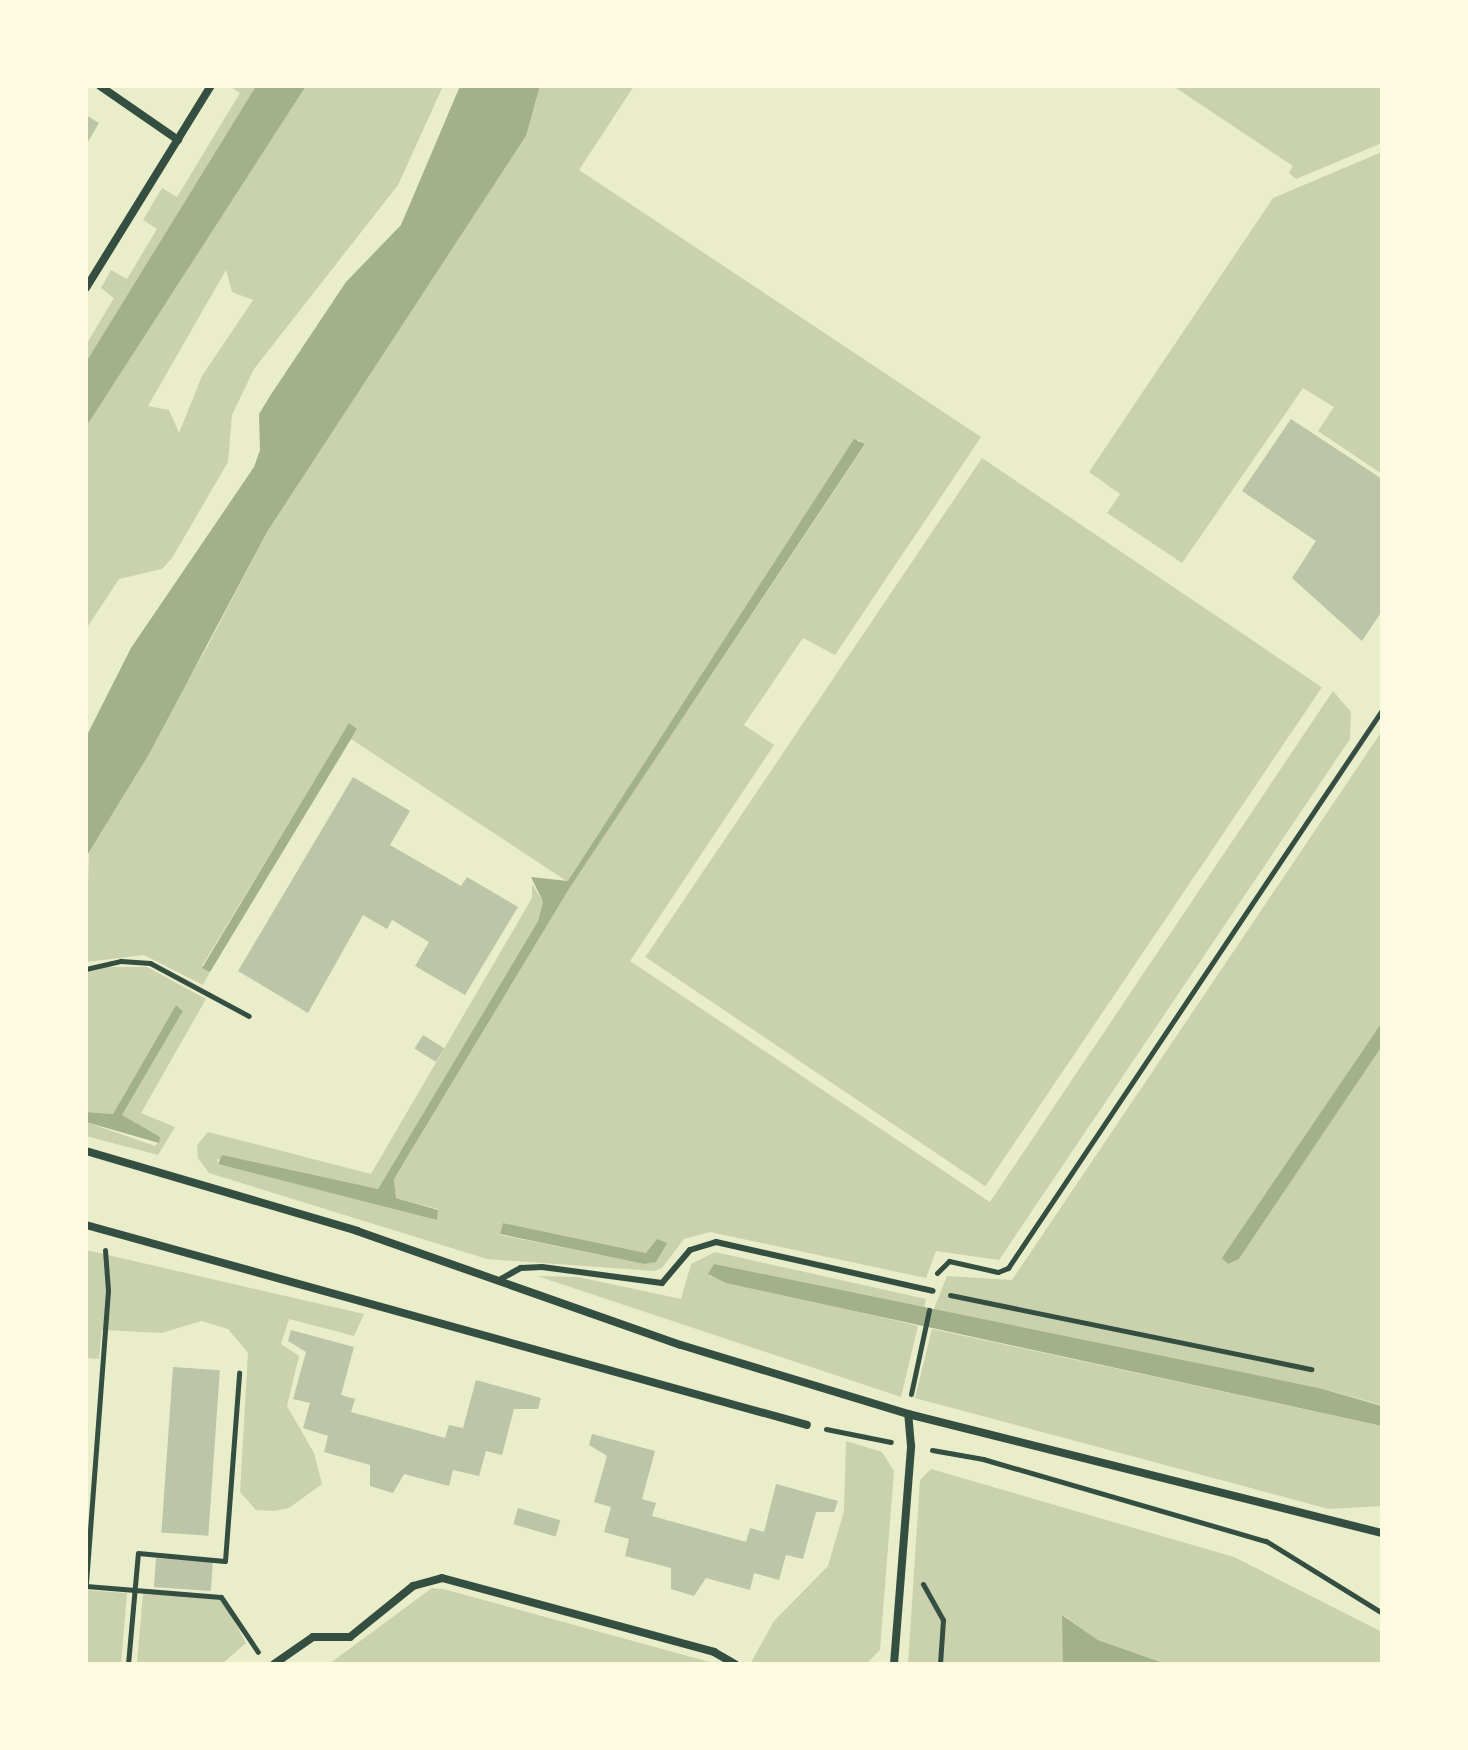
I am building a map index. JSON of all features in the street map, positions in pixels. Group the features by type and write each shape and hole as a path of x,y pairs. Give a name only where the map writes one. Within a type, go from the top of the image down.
{"street":[{"path":"100,86 178,140"},
{"path":"86,288 211,86"},
{"path":"86,1151 291,1210 681,1345 908,1414 1382,1533"},
{"path":"86,1225 807,1425"},
{"path":"894,1664 911,1446 908,1414"},
{"path":"271,1664 313,1637 350,1637 413,1586 442,1578 714,1652 735,1664"}],"lane":[{"path":"499,1280 521,1268 542,1267 662,1283 690,1250 716,1242 933,1291"}],"path":[{"path":"912,1391 938,1270 949,1261 998,1272 1008,1268 1382,710"},
{"path":"86,969 121,961 150,963 249,1016"},
{"path":"104,1229 108,1290 86,1585 225,1599 271,1664"},
{"path":"933,1291 1311,1369"},
{"path":"128,1664 138,1553 225,1561 239,1373"},
{"path":"807,1425 983,1459 1266,1541 1382,1613"},
{"path":"901,1570 929,1588 943,1620 940,1664"}],"shaded area":[{"path":"229,86 256,86 86,362 86,345 114,298 101,288 111,270 127,279 157,229 143,220 162,188 177,197 240,93"},
{"path":"256,86 306,86 86,427 86,362"},
{"path":"306,86 443,86 398,185 254,369 232,415 228,462 172,558 162,569 119,579 86,629 86,427","holes":["226,270 232,292 253,300 202,376 179,433 169,410 148,406"]},
{"path":"460,86 540,86 526,136 267,532 149,754 86,857 86,737 131,648 254,467 260,450 259,414 270,396 346,282 401,225"},
{"path":"540,86 634,86 579,170 981,437 835,655 803,638 744,725 774,745 630,961 990,1202 1333,691 1351,712 1350,739 999,1260 936,1251 926,1278 710,1232 684,1239 662,1268 654,1271 487,1259 209,1173 198,1158 197,1145 208,1132 371,1174 532,898 532,884 543,902 538,921 378,1189 217,1159 218,1164 437,1219 438,1209 396,1198 394,1179 569,889 865,445 858,439 568,882 351,739 357,729 349,724 202,966 210,972 203,985 144,955 86,962 89,849 205,651 267,532 526,136","holes":["503,1223 646,1253 644,1264 500,1235"]},
{"path":"1173,86 1382,86 1382,143 1296,179 1289,173 1293,166"},
{"path":"1382,152 1382,474 1318,431 1334,407 1303,388 1182,563 1107,513 1120,494 1089,472 1273,198"},
{"path":"854,439 865,444 569,889 394,1179 396,1198 438,1210 437,1220 218,1164 222,1155 378,1189 538,921 543,902 531,877 568,881"},
{"path":"982,458 1322,687 985,1186 645,957"},
{"path":"349,723 357,729 351,739 210,972 202,968"},
{"path":"1382,731 1382,1022 1223,1258 1239,1259 1382,1046 1382,1405 1319,1388 933,1311 947,1276 1012,1280"},
{"path":"108,967 147,967 206,999 141,1113 175,1127 158,1155 86,1136 86,1122 155,1146 160,1140 122,1115 183,1011 176,1005 113,1114 86,1112 86,973"},
{"path":"176,1005 183,1011 122,1115 160,1137 159,1143 86,1122 86,1112 113,1114"},
{"path":"1382,1022 1382,1046 1239,1259 1228,1264 1222,1258"},
{"path":"503,1223 646,1253 657,1239 667,1243 656,1262 644,1264 500,1234"},
{"path":"86,1250 364,1314 354,1336 289,1319 281,1344 299,1356 287,1406 314,1453 322,1484 289,1508 273,1511 256,1510 240,1492 248,1353 228,1329 201,1321 162,1333 102,1330 99,1359 86,1358"},
{"path":"715,1252 926,1299 924,1309 714,1264 710,1276 918,1326 901,1397 537,1276 578,1277 681,1299 691,1264"},
{"path":"714,1264 1319,1388 1382,1406 1382,1426 726,1283 708,1274"},
{"path":"932,1329 1382,1426 1382,1506 1329,1509 915,1398"},
{"path":"846,1441 882,1452 894,1471 880,1650 866,1664 750,1664 774,1621 828,1566 844,1511"},
{"path":"931,1469 1234,1557 1382,1632 1382,1664 1166,1664 1098,1640 1063,1615 1063,1664 908,1664 920,1480"},
{"path":"432,1588 443,1589 717,1664 329,1664"},
{"path":"86,1590 127,1593 121,1664 86,1664"},
{"path":"143,1593 223,1600 246,1643 222,1664 137,1664"},
{"path":"1062,1615 1098,1640 1166,1664 1063,1664"}],"building":[{"path":"86,115 99,123 86,145"},
{"path":"1291,419 1382,479 1382,611 1362,641 1292,578 1316,541 1242,491"},
{"path":"353,777 410,811 390,845 461,886 467,877 518,907 465,995 415,966 429,942 392,920 387,929 363,915 308,1013 238,971"},
{"path":"423,1035 444,1048 436,1062 415,1049"},
{"path":"291,1330 354,1347 341,1395 355,1399 351,1412 445,1438 449,1425 463,1428 476,1380 541,1398 538,1409 514,1409 502,1455 486,1451 479,1476 453,1470 449,1486 404,1474 393,1493 370,1486 370,1465 324,1452 328,1436 303,1428 310,1403 293,1399 306,1352 288,1341"},
{"path":"173,1367 220,1370 208,1536 161,1533"},
{"path":"592,1434 655,1451 642,1499 656,1503 652,1516 746,1542 750,1528 764,1532 776,1484 838,1501 834,1512 816,1512 803,1559 786,1555 779,1580 754,1573 750,1590 706,1578 694,1596 671,1589 671,1568 625,1556 629,1539 604,1532 611,1507 594,1502 607,1456 589,1445"},
{"path":"518,1508 560,1520 556,1536 513,1524"},
{"path":"156,1558 213,1562 211,1591 154,1587"}]}
